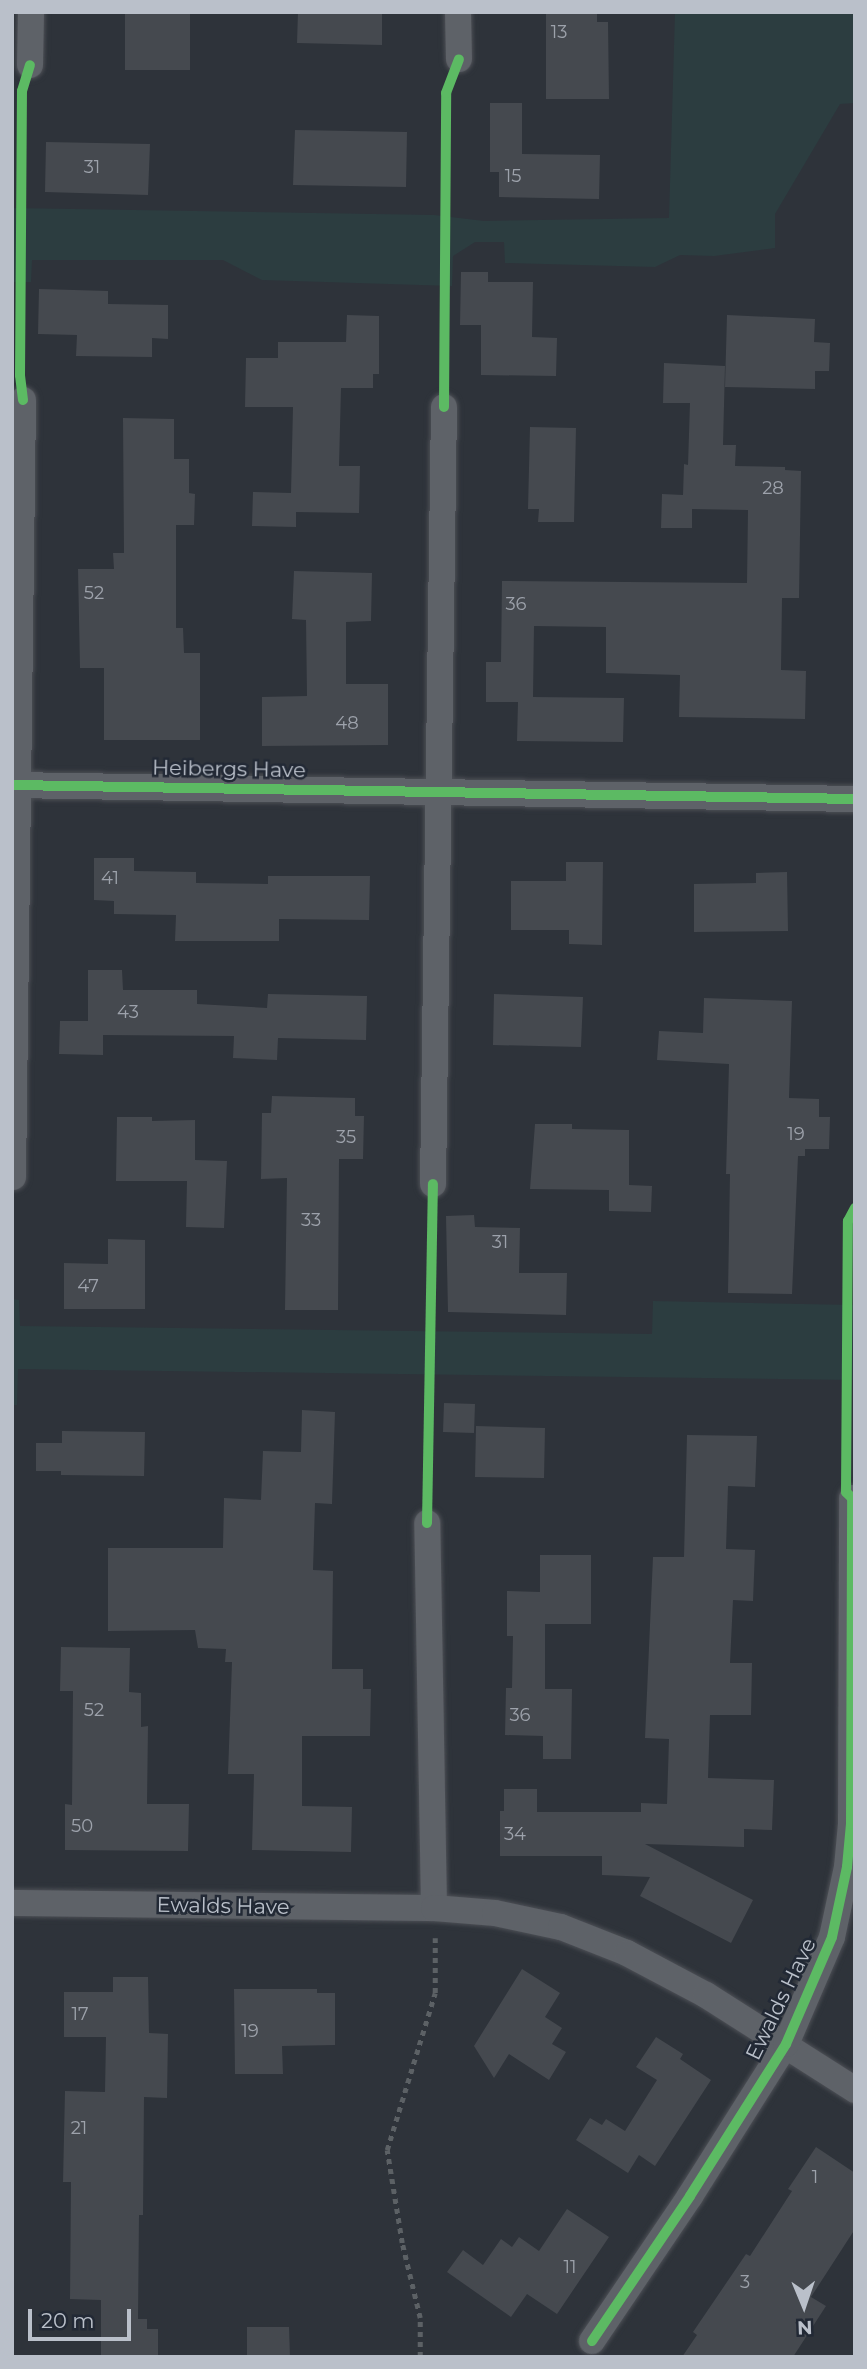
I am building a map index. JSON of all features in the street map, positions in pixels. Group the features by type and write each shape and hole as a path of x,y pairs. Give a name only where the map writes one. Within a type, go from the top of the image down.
{"street":[{"path":"30,65 31,12"},
{"path":"458,12 458,59"},
{"path":"13,1177 15,785 23,400"},
{"path":"433,1184 444,407"},
{"name":"Heibergs Have","path":"15,785 855,799"},
{"name":"Ewalds Have","path":"592,2341 690,2196 786,2044 844,1937 851,1825 852,1498"},
{"path":"427,1523 434,1908"},
{"name":"Ewalds Have","path":"12,1903 434,1908 495,1913 561,1927 627,1952 706,1995 855,2090"}],"path":[{"path":"419,2357 420,2318 402,2243 387,2150 435,1993 434,1908"}],"shaded area":[{"path":"675,12 855,12 855,103 840,104 775,214 775,248 714,256 680,255 655,267 505,263 504,242 475,242 453,256 452,286 262,280 223,260 32,260 31,282 12,282 12,208 434,215 484,221 669,218"},
{"path":"12,1299 19,1300 20,1326 652,1334 653,1301 855,1305 855,1380 18,1369 17,1405 12,1405"}],"building":[{"path":"125,12 190,12 190,70 125,70"},
{"path":"298,12 382,12 382,45 297,43"},
{"path":"546,12 597,12 597,22 608,22 609,99 546,99"},
{"path":"490,103 522,103 522,154 600,155 599,199 499,197 499,172 490,172"},
{"path":"295,130 407,132 406,187 293,185"},
{"path":"46,142 150,144 148,195 45,192"},
{"path":"461,272 488,272 488,282 533,282 532,337 557,338 556,376 481,375 481,325 460,325"},
{"path":"39,289 108,291 108,304 168,305 168,339 152,338 152,357 76,356 77,335 38,334"},
{"path":"347,315 379,316 379,374 373,374 373,388 341,388 339,466 360,466 359,513 296,512 296,527 252,526 253,492 291,493 293,407 245,407 246,358 278,358 278,342 346,342"},
{"path":"727,315 815,319 814,342 830,343 829,371 815,371 815,389 725,387"},
{"path":"664,363 725,366 723,445 736,445 735,466 785,467 785,470 801,471 799,598 782,598 781,670 806,671 805,719 679,717 680,675 606,673 606,627 534,626 533,697 624,698 623,742 517,741 518,702 486,702 486,662 501,662 502,581 747,583 748,510 692,509 692,528 661,528 662,494 683,495 684,464 688,465 690,403 663,403"},
{"path":"123,418 174,419 174,459 189,459 189,493 195,494 194,525 176,525 176,628 183,628 184,653 200,653 200,740 104,740 104,668 80,668 78,569 114,569 113,553 124,553"},
{"path":"530,427 576,428 574,522 538,522 539,509 528,509"},
{"path":"294,571 372,573 371,621 346,622 346,684 388,684 388,745 262,746 262,697 307,696 306,620 292,619"},
{"path":"94,858 134,858 134,871 196,872 196,883 268,884 268,876 370,876 369,920 279,919 279,941 175,941 176,915 114,914 114,901 94,900"},
{"path":"566,862 603,862 602,945 569,944 569,930 511,930 511,881 566,881"},
{"path":"787,872 788,931 694,932 694,884 756,883 756,873"},
{"path":"88,970 122,970 123,990 197,990 197,1004 267,1008 268,994 367,996 366,1040 278,1038 277,1060 233,1058 234,1036 103,1035 103,1055 59,1054 60,1021 88,1021"},
{"path":"494,994 583,997 581,1047 493,1045"},
{"path":"704,998 792,1001 789,1098 819,1099 819,1117 830,1117 829,1149 805,1149 805,1156 798,1156 792,1294 728,1293 730,1174 726,1174 729,1064 657,1060 659,1031 703,1033"},
{"path":"272,1096 355,1098 355,1116 364,1116 363,1159 339,1159 338,1310 285,1310 287,1178 261,1179 262,1113 271,1113"},
{"path":"117,1117 152,1117 152,1121 195,1120 195,1160 227,1161 224,1228 186,1227 187,1181 116,1181"},
{"path":"535,1124 572,1124 572,1129 629,1130 629,1185 652,1186 651,1212 609,1211 609,1190 530,1189"},
{"path":"474,1215 475,1227 520,1228 519,1273 567,1273 566,1315 448,1312 446,1216"},
{"path":"108,1239 145,1240 145,1309 64,1309 64,1263 108,1264"},
{"path":"444,1403 475,1404 474,1433 443,1432"},
{"path":"302,1410 335,1412 332,1504 315,1503 313,1570 333,1571 332,1669 363,1669 363,1689 371,1689 370,1736 302,1736 302,1806 352,1807 351,1852 252,1850 254,1774 228,1774 232,1662 225,1662 226,1649 198,1648 195,1630 108,1631 108,1548 223,1548 224,1498 261,1500 263,1451 301,1452"},
{"path":"476,1426 545,1428 544,1478 475,1477"},
{"path":"62,1431 145,1432 144,1476 61,1475 61,1471 36,1471 36,1443 62,1443"},
{"path":"687,1435 757,1436 755,1487 728,1486 726,1549 755,1550 753,1601 733,1600 730,1663 752,1663 751,1715 710,1715 708,1778 774,1780 772,1830 744,1829 744,1847 645,1844 753,1900 731,1943 640,1896 650,1877 602,1875 602,1856 500,1856 500,1811 504,1811 504,1789 537,1789 537,1812 641,1812 641,1803 667,1804 669,1739 645,1738 653,1557 684,1557"},
{"path":"540,1555 591,1555 591,1624 545,1624 545,1689 572,1689 571,1759 543,1759 543,1736 505,1735 506,1688 512,1688 513,1636 507,1636 507,1591 540,1592"},
{"path":"61,1647 130,1648 129,1692 141,1693 141,1727 148,1726 147,1804 189,1804 188,1851 65,1850 65,1804 72,1805 73,1691 60,1691"},
{"path":"522,1969 560,1993 545,2017 562,2028 552,2044 566,2052 549,2080 509,2054 494,2078 474,2046"},
{"path":"113,1977 148,1977 149,2033 168,2034 167,2098 144,2097 143,2215 139,2215 138,2319 147,2319 147,2329 158,2329 158,2357 101,2357 101,2300 70,2299 71,2182 63,2182 65,2091 105,2092 106,2037 64,2037 64,1992 113,1992"},
{"path":"234,1989 317,1989 317,1993 335,1993 335,2045 282,2046 283,2074 235,2074"},
{"path":"656,2037 683,2054 680,2059 711,2080 655,2166 639,2155 628,2173 576,2140 590,2118 602,2125 606,2119 625,2131 657,2080 636,2067"},
{"path":"816,2147 855,2173 855,2229 811,2297 826,2306 793,2357 682,2357 697,2335 693,2332 746,2254 750,2256 792,2191 788,2189"},
{"path":"567,2209 609,2237 557,2314 527,2294 511,2317 447,2272 463,2250 483,2265 501,2239 512,2247 519,2237 539,2251"},
{"path":"247,2327 289,2327 290,2357 247,2357"}],"cycle path":[{"path":"444,407 446,93 459,59"},
{"path":"23,400 20,375 22,91 30,65"},
{"path":"12,785 855,799"},
{"path":"427,1523 433,1184"},
{"path":"592,2341 690,2196 786,2044 832,1937 847,1867 851,1824 852,1498 846,1492 848,1221 855,1208"}]}
